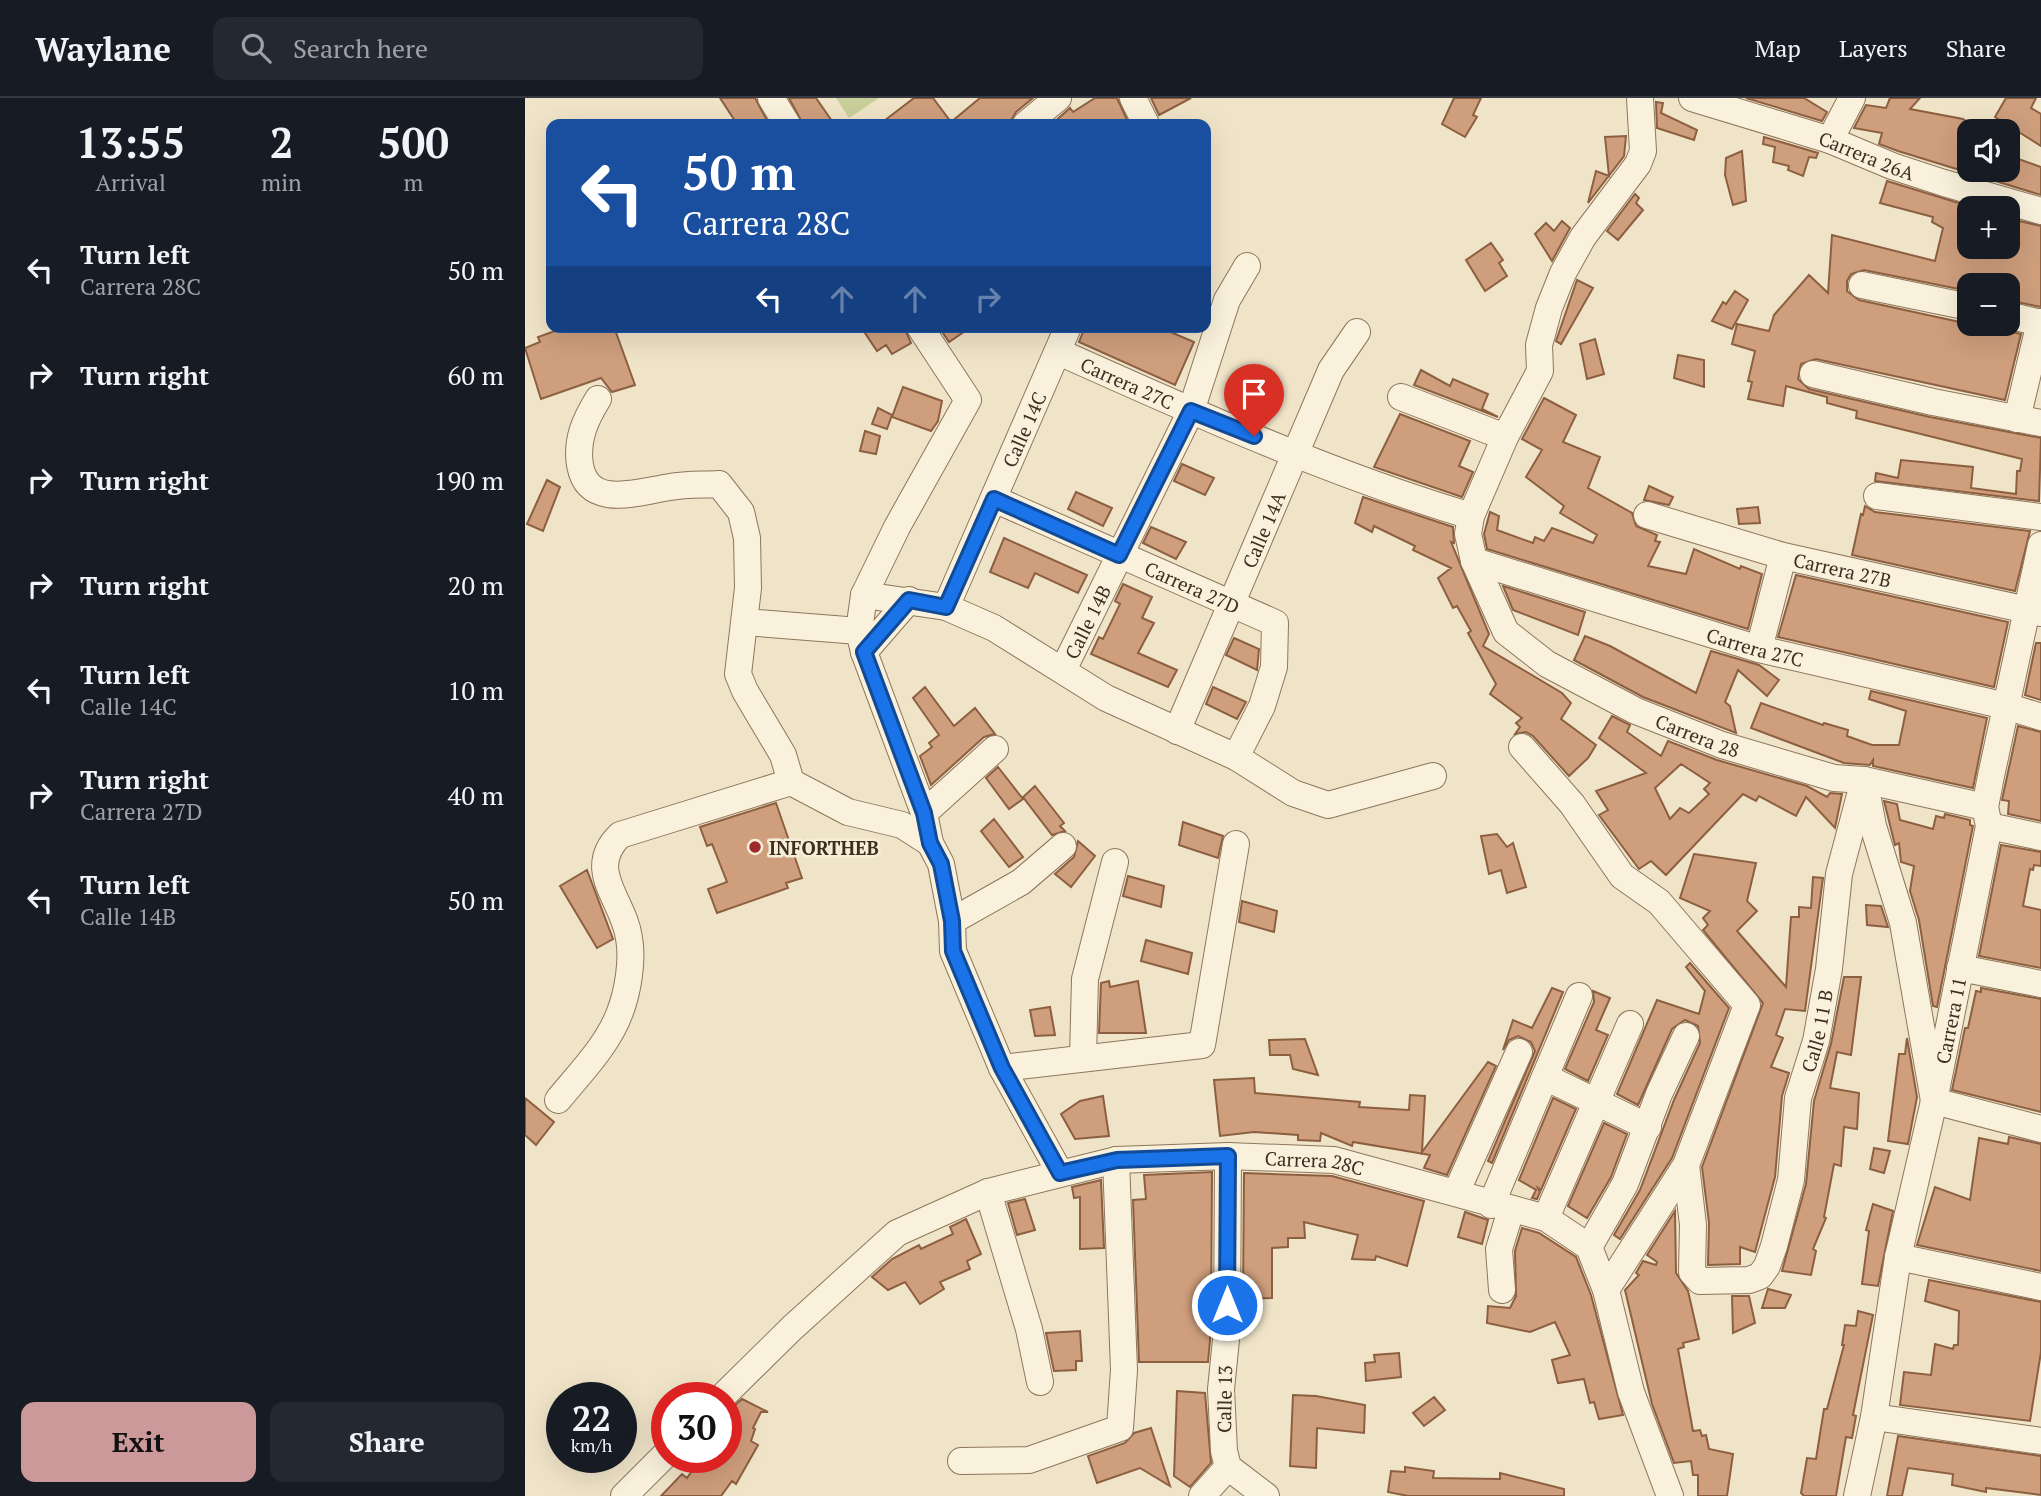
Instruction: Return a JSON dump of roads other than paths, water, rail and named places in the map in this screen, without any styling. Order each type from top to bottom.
[{"type":"street","points":[[771,98],[784,119]]},
{"type":"street","points":[[1133,98],[1144,119]]},
{"type":"street","points":[[1471,516],[1505,437],[1540,371],[1539,345],[1549,308],[1563,273],[1583,237],[1638,164],[1643,151],[1640,98]]},
{"type":"street","name":"Carrera 26A","points":[[1692,98],[1729,103],[1892,166],[2041,211]]},
{"type":"street","points":[[1830,140],[1852,98]]},
{"type":"street","name":"Calle 14B","points":[[1063,670],[1191,411],[1227,300],[1247,266]]},
{"type":"street","points":[[1861,285],[1957,305]]},
{"type":"street","points":[[1814,374],[2029,421],[2040,323],[2020,319]]},
{"type":"street","name":"Calle 14A","points":[[1177,731],[1331,370],[1357,332]]},
{"type":"street","points":[[924,333],[968,400],[897,527],[864,595],[861,641],[924,813],[930,843],[941,864],[952,921],[953,951],[1002,1068],[1060,1173]]},
{"type":"street","name":"Carrera 27C","points":[[1063,340],[1191,411],[1412,498],[1471,516]]},
{"type":"street","name":"Calle 14C","points":[[946,607],[1063,340]]},
{"type":"street","points":[[1401,397],[1505,437]]},
{"type":"street","points":[[597,399],[585,420],[577,449],[581,471],[588,486],[599,493],[628,495],[673,486],[719,484],[741,512],[747,538],[745,622],[738,656],[739,674],[745,691],[783,755],[791,782],[848,812],[902,825],[930,843]]},
{"type":"street","points":[[1877,496],[2041,517]]},
{"type":"street","name":"Carrera 27D","points":[[994,499],[1275,623],[1274,667],[1262,706],[1236,757]]},
{"type":"street","name":"Carrera 27B","points":[[1647,515],[1783,556],[2035,612]]},
{"type":"street","name":"Carrera 28","points":[[1471,516],[1468,534],[1474,561],[1506,632],[1547,664],[1636,711],[1722,745],[1834,778],[1864,780],[1987,817],[2041,837]]},
{"type":"street","name":"Carrera 11","points":[[1857,1496],[1874,1418],[1898,1257],[1934,1101],[2006,706],[2035,612],[2041,545]]},
{"type":"street","points":[[1759,649],[1783,556]]},
{"type":"street","name":"Carrera 27C","points":[[1474,561],[1759,649],[2006,706],[2041,717]]},
{"type":"street","points":[[864,595],[946,607],[994,628],[1106,698],[1236,757],[1293,793],[1328,804],[1433,776]]},
{"type":"street","points":[[745,622],[861,641],[909,600]]},
{"type":"street","points":[[1522,747],[1572,804],[1622,876],[1659,902],[1747,1005],[1686,1165],[1606,1290]]},
{"type":"street","points":[[924,813],[995,749]]},
{"type":"street","points":[[1864,780],[1873,826],[1903,923],[1934,1101],[2041,1129]]},
{"type":"street","name":"Calle 11 B","points":[[1686,1165],[1693,1225],[1692,1272],[1695,1278],[1700,1281],[1749,1280],[1760,1276],[1767,1266],[1774,1246],[1791,1180],[1798,1098],[1816,1041],[1829,969],[1839,874],[1864,780]]},
{"type":"street","points":[[558,1100],[607,1039],[623,999],[631,961],[629,937],[604,872],[605,857],[610,845],[620,835],[658,821],[705,811],[791,782]]},
{"type":"street","points":[[1002,1068],[1202,1045],[1236,844]]},
{"type":"street","points":[[952,921],[1021,882],[1063,846]]},
{"type":"street","points":[[1083,1057],[1084,979],[1115,862]]},
{"type":"street","points":[[1960,968],[2041,984]]},
{"type":"street","points":[[1502,1290],[1499,1249],[1501,1207],[1545,1077],[1579,996]]},
{"type":"street","points":[[1546,1218],[1630,1024]]},
{"type":"street","points":[[1670,1496],[1631,1392],[1606,1290],[1589,1247],[1625,1184],[1686,1036]]},
{"type":"street","points":[[1456,1193],[1519,1052]]},
{"type":"street","points":[[1545,1077],[1648,1127]]},
{"type":"street","name":"Carrera 28C","points":[[737,1382],[792,1328],[897,1233],[988,1192],[1117,1160],[1228,1156],[1334,1160],[1546,1218],[1589,1247]]},
{"type":"street","name":"Calle 13","points":[[1228,1156],[1227,1330],[1221,1390],[1224,1451],[1228,1467]]},
{"type":"street","points":[[961,1461],[1029,1460],[1120,1428],[1124,1370],[1117,1160]]},
{"type":"street","points":[[988,1192],[1029,1329],[1040,1382]]},
{"type":"street","points":[[1898,1257],[2041,1287]]},
{"type":"street","points":[[1874,1418],[2041,1441]]},
{"type":"street","points":[[1202,1496],[1228,1467],[1266,1496]]},
{"type":"street","points":[[624,1496],[651,1469]]},
{"type":"place","name":"INFORTHEB","points":[[755,847]]}]
